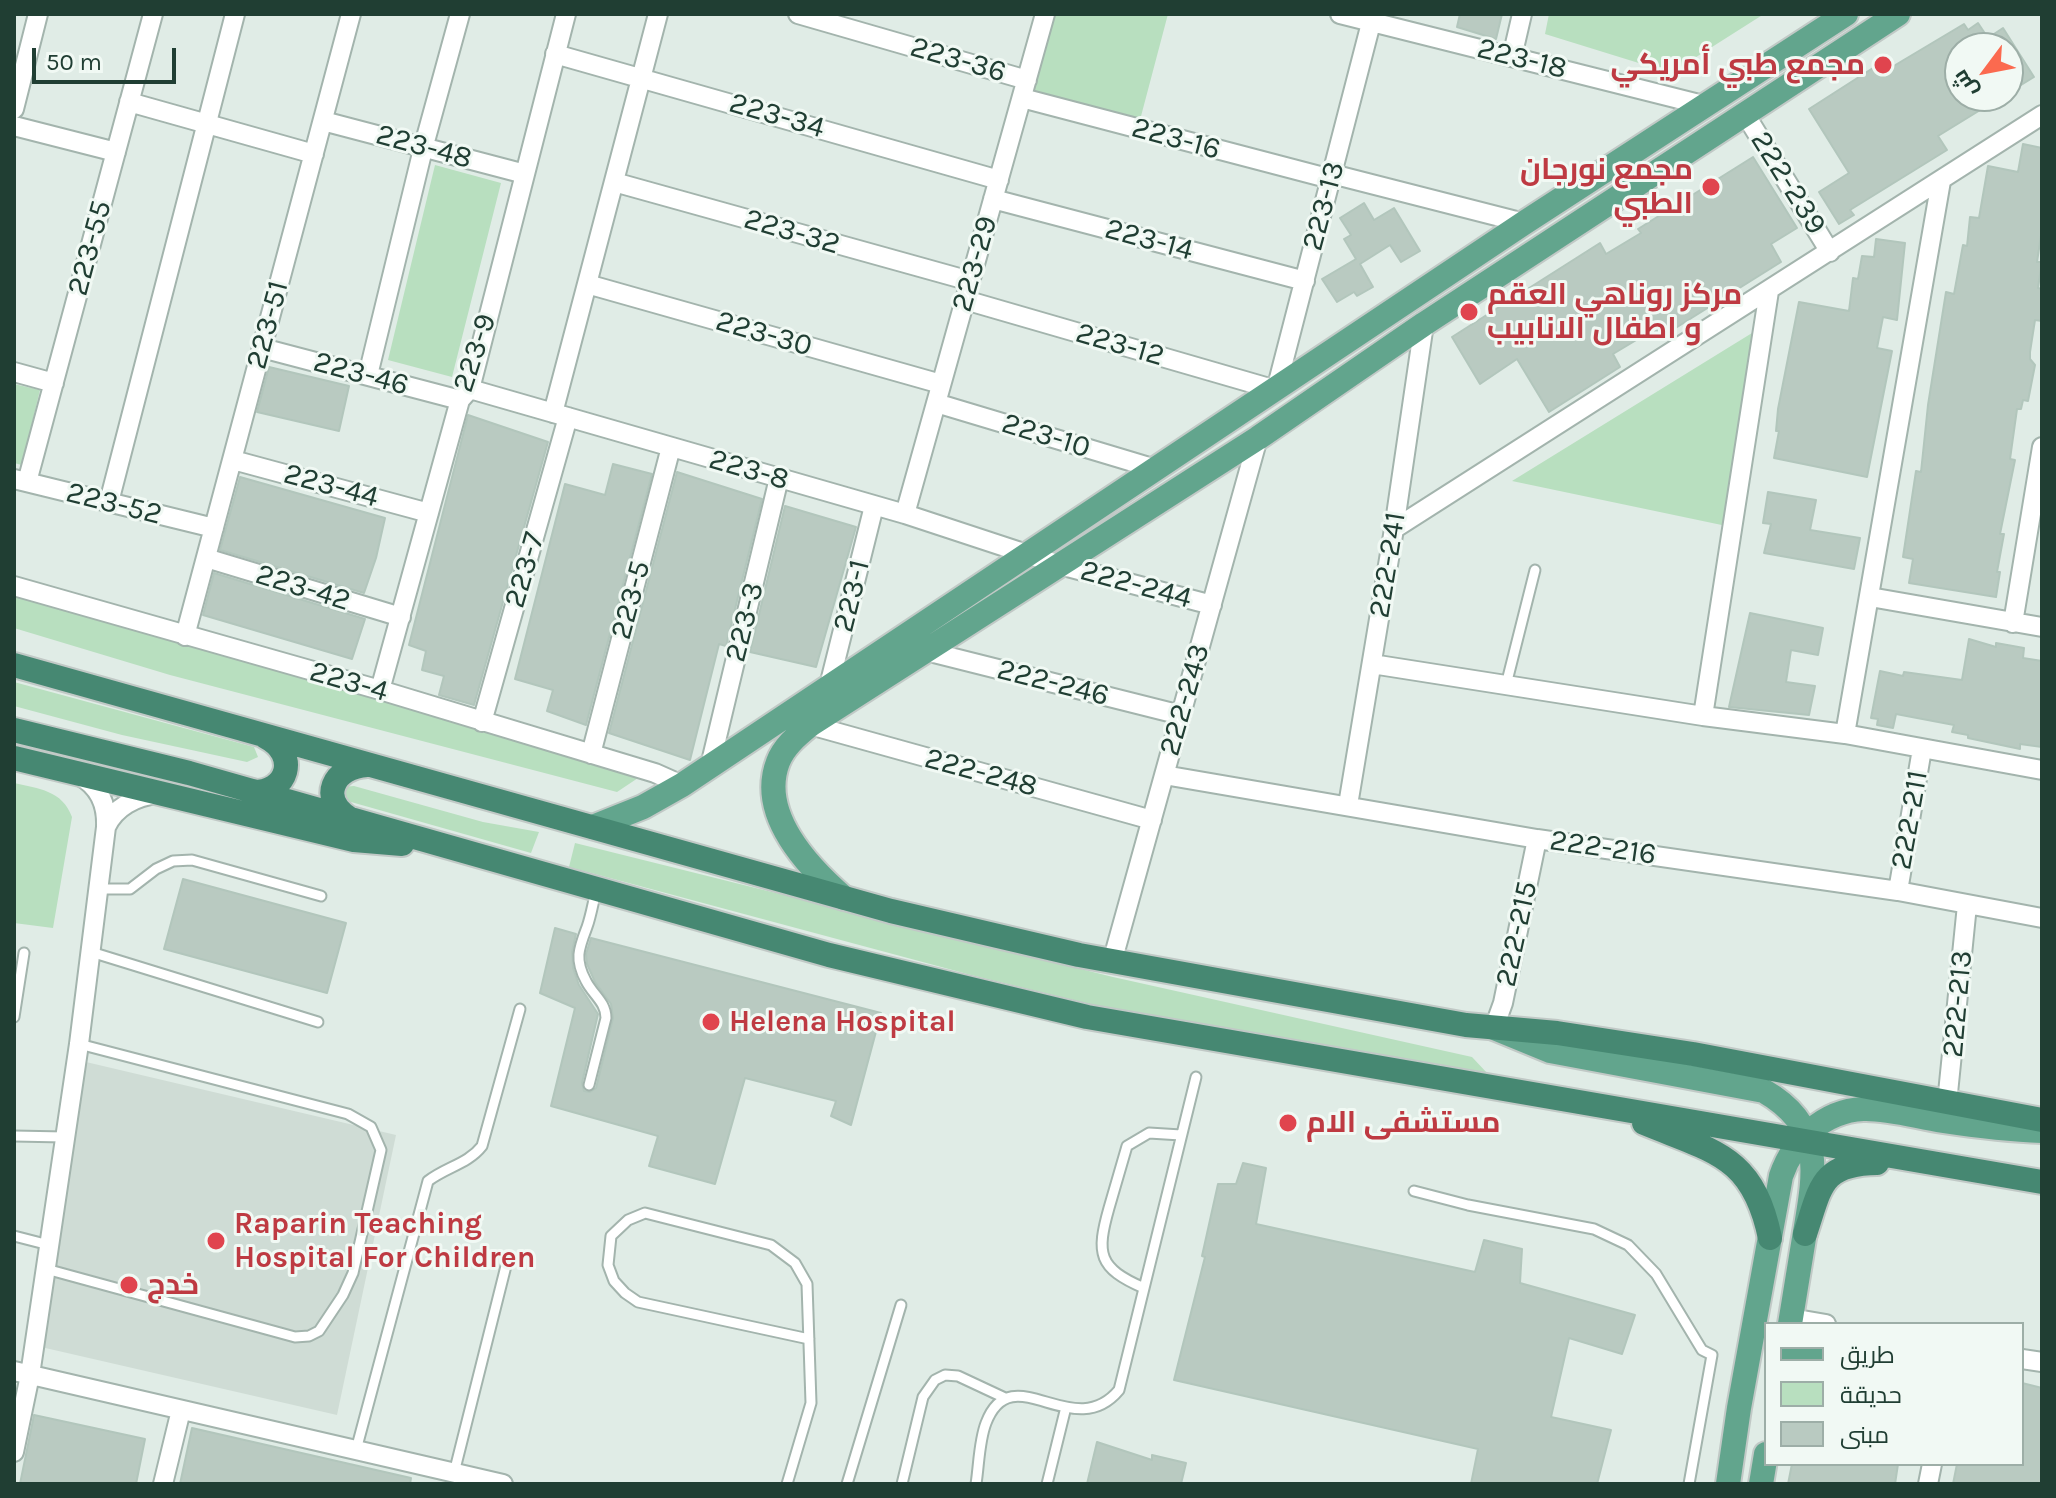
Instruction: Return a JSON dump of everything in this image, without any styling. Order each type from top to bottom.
[{"type":"highway","points":[[14,665],[844,898],[1112,962],[1494,1028],[1557,1033],[1693,1054],[2042,1120]]},
{"type":"highway","points":[[14,730],[189,773],[829,955],[1087,1017],[2042,1182]]},
{"type":"highway","points":[[249,791],[269,790],[285,774],[283,752],[265,736]]},
{"type":"highway","points":[[14,758],[354,840],[454,847]]},
{"type":"highway","points":[[350,819],[338,809],[333,788],[345,770],[367,765]]},
{"type":"highway","points":[[1604,1106],[1709,1150],[1736,1166],[1758,1197],[1770,1238]]},
{"type":"highway","points":[[1805,1234],[1822,1186],[1837,1170],[1858,1163],[1932,1162]]},
{"type":"main road","points":[[593,827],[643,807],[682,785],[1524,223],[1846,14]]},
{"type":"main road","points":[[844,898],[803,855],[777,813],[773,789],[778,761],[792,740],[810,725],[1258,438],[1424,324],[1898,14]]},
{"type":"main road","points":[[1276,390],[1292,415]]},
{"type":"main road","points":[[1494,1028],[1521,1042],[1550,1051],[1764,1091],[1785,1105],[1806,1139],[1814,1172],[1790,1321]]},
{"type":"main road","points":[[1728,1484],[1781,1176],[1788,1159],[1833,1117],[1865,1109],[1995,1128],[2042,1131]]},
{"type":"street","points":[[14,109],[38,14]]},
{"type":"street","name":"223-55","points":[[20,481],[54,383],[153,14]]},
{"type":"street","points":[[109,502],[235,14]]},
{"type":"street","name":"223-51","points":[[185,636],[351,14]]},
{"type":"street","points":[[368,375],[424,145],[460,14]]},
{"type":"street","name":"223-9","points":[[380,690],[465,394],[566,14]]},
{"type":"street","name":"223-7","points":[[482,722],[560,415],[587,284],[658,14]]},
{"type":"street","name":"223-36","points":[[798,14],[1024,89]]},
{"type":"street","name":"223-29","points":[[905,514],[1045,14]]},
{"type":"street","name":"223-18","points":[[1340,14],[1371,23],[1405,22],[1512,57],[1703,105]]},
{"type":"street","points":[[1512,57],[1522,14]]},
{"type":"street","name":"223-13","points":[[1276,390],[1371,23]]},
{"type":"street","name":"223-34","points":[[555,54],[999,180]]},
{"type":"street","name":"223-16","points":[[1024,89],[1332,176],[1524,223]]},
{"type":"street","points":[[129,102],[314,154]]},
{"type":"street","name":"222-239","points":[[1745,114],[1830,252]]},
{"type":"street","points":[[1394,529],[2042,115]]},
{"type":"street","name":"223-48","points":[[323,121],[424,145],[525,174]]},
{"type":"street","points":[[14,126],[116,152]]},
{"type":"street","points":[[1845,734],[1941,181]]},
{"type":"street","name":"223-32","points":[[614,182],[970,281]]},
{"type":"street","name":"223-14","points":[[993,199],[1305,281]]},
{"type":"street","name":"223-30","points":[[587,284],[939,394]]},
{"type":"street","points":[[1703,716],[1769,291]]},
{"type":"street","name":"223-12","points":[[965,300],[1276,390]]},
{"type":"street","name":"222-241","points":[[1348,805],[1424,324]]},
{"type":"street","name":"223-46","points":[[262,348],[368,375],[465,394]]},
{"type":"street","points":[[14,372],[54,383]]},
{"type":"street","name":"223-8","points":[[465,394],[560,415],[905,514],[1027,556]]},
{"type":"street","name":"223-10","points":[[939,394],[1156,469]]},
{"type":"street","name":"222-243","points":[[1112,962],[1258,438]]},
{"type":"street","name":"223-5","points":[[591,754],[671,447]]},
{"type":"street","points":[[2013,623],[2042,447]]},
{"type":"street","name":"223-44","points":[[233,460],[429,513]]},
{"type":"street","name":"223-3","points":[[710,766],[779,478]]},
{"type":"street","name":"223-52","points":[[20,481],[214,528]]},
{"type":"street","name":"223-1","points":[[829,686],[874,506]]},
{"type":"street","name":"222-244","points":[[1027,556],[1212,605]]},
{"type":"street","name":"223-42","points":[[206,558],[401,617]]},
{"type":"street","name":"223-4","points":[[14,586],[380,690],[655,773],[682,785]]},
{"type":"street","points":[[1870,597],[2042,627]]},
{"type":"street","name":"222-246","points":[[926,651],[1181,715]]},
{"type":"street","points":[[1372,664],[1703,716],[1845,734],[2042,770]]},
{"type":"street","name":"222-248","points":[[810,725],[1152,820]]},
{"type":"street","name":"222-211","points":[[1898,891],[1922,749]]},
{"type":"street","points":[[14,1452],[22,1373],[46,1269],[79,1044],[106,827],[105,804],[96,789],[73,773]]},
{"type":"street","name":"222-216","points":[[1164,775],[1537,839],[1898,891],[2042,918]]},
{"type":"street","points":[[106,827],[111,815],[119,808],[147,795],[164,794]]},
{"type":"street","name":"222-215","points":[[1494,1028],[1503,1003],[1537,839]]},
{"type":"street","name":"222-213","points":[[1947,1103],[1967,905]]},
{"type":"street","points":[[22,1373],[503,1484]]},
{"type":"street","points":[[163,1484],[181,1410]]},
{"type":"lane","points":[[1506,685],[1535,570]]},
{"type":"lane","points":[[99,889],[130,889],[156,869],[173,861],[192,860],[321,896]]},
{"type":"lane","points":[[589,1085],[606,1008],[586,982],[580,965],[579,944],[587,928],[597,887]]},
{"type":"lane","points":[[91,952],[318,1022]]},
{"type":"lane","points":[[14,1017],[24,953]]},
{"type":"lane","points":[[356,1450],[428,1181],[441,1171],[472,1158],[482,1146],[520,1009]]},
{"type":"lane","points":[[46,1269],[295,1337],[309,1336],[319,1331],[343,1295],[353,1273],[381,1150],[371,1127],[348,1114],[79,1044]]},
{"type":"lane","points":[[976,1484],[984,1426],[992,1409],[1005,1398],[1021,1395],[1066,1407],[1096,1409],[1111,1400],[1119,1390],[1196,1077]]},
{"type":"lane","points":[[1144,1288],[1121,1278],[1112,1269],[1104,1257],[1100,1241],[1127,1146],[1149,1133],[1181,1135]]},
{"type":"lane","points":[[14,1136],[64,1137]]},
{"type":"lane","points":[[1414,1191],[1468,1205],[1594,1229],[1628,1245],[1656,1274],[1702,1350],[1712,1355],[1689,1484]]},
{"type":"lane","points":[[787,1484],[811,1403],[809,1339],[807,1284],[795,1263],[771,1245],[645,1213],[628,1220],[611,1236],[608,1265],[614,1281],[638,1302],[809,1339]]},
{"type":"lane","points":[[14,1236],[49,1245]]},
{"type":"lane","points":[[454,1473],[508,1258]]},
{"type":"lane","points":[[847,1484],[901,1305]]},
{"type":"lane","points":[[902,1484],[923,1397],[935,1380],[945,1375],[958,1376],[1005,1398]]},
{"type":"lane","points":[[1047,1484],[1066,1407]]},
{"type":"shaded area","name":"Raparin Teaching Hospital For Children","points":[[86,1062],[396,1135],[337,1415],[41,1347]]},
{"type":"green space","points":[[1051,14],[1168,14],[1140,120],[1030,95]]},
{"type":"green space","points":[[1549,14],[1764,14],[1671,73],[1545,34]]},
{"type":"green space","points":[[435,165],[501,183],[452,377],[388,360]]},
{"type":"green space","points":[[1765,325],[1736,528],[1512,481]]},
{"type":"green space","points":[[14,384],[40,390],[22,465],[14,463]]},
{"type":"green space","points":[[14,589],[351,688],[378,700],[644,774],[617,792],[170,675],[14,628]]},
{"type":"green space","points":[[14,682],[254,747],[258,757],[247,762],[122,735],[14,706]]},
{"type":"green space","points":[[14,783],[56,796],[72,817],[53,928],[14,923]]},
{"type":"green space","points":[[354,786],[483,822],[539,832],[531,853],[344,800],[342,787]]},
{"type":"green space","points":[[575,843],[1113,977],[1472,1057],[1488,1074],[1110,1009],[971,975],[569,867]]},
{"type":"building","points":[[1460,14],[1502,14],[1496,39],[1457,27]]},
{"type":"building","points":[[1978,23],[1984,32],[1951,32],[1964,24],[1968,30]]},
{"type":"building","points":[[1944,36],[1944,112],[1977,112],[1938,136],[1947,150],[1850,210],[1854,215],[1839,224],[1819,192],[1849,173],[1809,109],[1887,59],[1892,67]]},
{"type":"building","points":[[2024,61],[2034,77],[2024,83]]},
{"type":"building","points":[[2023,144],[2042,148],[2042,229],[2037,262],[2042,262],[2038,288],[2042,289],[2042,321],[2035,320],[2030,359],[2035,365],[2028,401],[2023,400],[2021,409],[2017,409],[2010,459],[2015,460],[2000,534],[2004,534],[1996,597],[1909,583],[1913,559],[1903,557],[1916,471],[1921,472],[1946,292],[1954,294],[1963,245],[1967,246],[1970,217],[1979,218],[1988,166],[2018,172]]},
{"type":"building","points":[[1753,157],[1797,228],[1771,244],[1781,262],[1658,339],[1653,330],[1613,354],[1620,367],[1549,412],[1517,359],[1480,384],[1452,337],[1600,243],[1606,254],[1641,233],[1638,229]]},
{"type":"building","points":[[1364,203],[1374,220],[1394,208],[1420,251],[1401,262],[1390,245],[1360,264],[1373,287],[1357,296],[1354,292],[1337,302],[1322,279],[1356,259],[1344,239],[1351,235],[1340,218]]},
{"type":"building","points":[[1876,239],[1905,243],[1897,320],[1883,317],[1877,348],[1892,351],[1867,477],[1774,458],[1779,431],[1776,431],[1778,409],[1799,302],[1849,311],[1853,278],[1858,279],[1862,256],[1874,257]]},
{"type":"building","points":[[269,367],[349,386],[339,431],[257,412]]},
{"type":"building","points":[[468,415],[548,442],[474,705],[439,695],[444,676],[422,670],[426,651],[409,645]]},
{"type":"building","points":[[613,464],[652,474],[586,725],[547,711],[553,690],[515,679],[565,484],[605,495]]},
{"type":"building","points":[[677,472],[762,499],[726,646],[719,644],[690,760],[609,733]]},
{"type":"building","points":[[240,477],[385,518],[364,593],[220,550]]},
{"type":"building","points":[[1768,492],[1816,500],[1810,530],[1860,538],[1854,569],[1764,553],[1771,524],[1763,523]]},
{"type":"building","points":[[785,506],[856,527],[816,667],[750,652]]},
{"type":"building","points":[[214,573],[365,619],[352,659],[203,615]]},
{"type":"building","points":[[1750,613],[1823,628],[1818,655],[1791,650],[1786,682],[1815,686],[1809,715],[1729,707]]},
{"type":"building","points":[[1969,639],[1996,647],[1996,643],[2024,648],[2023,658],[2042,661],[2042,747],[2020,744],[2020,749],[1968,738],[1968,735],[1952,732],[1954,725],[1896,714],[1893,728],[1877,725],[1878,719],[1871,718],[1880,671],[1903,676],[1904,672],[1962,680]]},
{"type":"building","points":[[183,879],[346,923],[327,993],[164,949]]},
{"type":"building","name":"Helena Hospital","points":[[555,928],[576,934],[572,952],[573,968],[579,985],[598,1014],[582,1083],[584,1091],[590,1092],[596,1088],[613,1018],[611,1004],[595,982],[587,964],[586,954],[591,938],[881,1013],[851,1125],[831,1116],[836,1101],[745,1078],[715,1184],[649,1166],[658,1136],[551,1106],[575,1008],[540,993]]},
{"type":"building","points":[[1243,1163],[1266,1168],[1256,1224],[1475,1272],[1484,1240],[1522,1249],[1520,1283],[1635,1315],[1622,1354],[1569,1338],[1551,1417],[1611,1430],[1597,1484],[1471,1484],[1478,1449],[1174,1380],[1205,1257],[1202,1256],[1218,1184],[1236,1184]]},
{"type":"building","points":[[2024,1384],[2042,1388],[2042,1484],[1953,1484],[1957,1466],[2024,1466]]},
{"type":"building","points":[[34,1415],[145,1439],[136,1484],[20,1484]]},
{"type":"building","points":[[192,1428],[411,1478],[410,1484],[180,1484]]},
{"type":"building","points":[[1097,1442],[1152,1460],[1152,1455],[1186,1463],[1181,1484],[1087,1484]]},
{"type":"building","points":[[1792,1466],[1898,1466],[1895,1484],[1788,1484]]},
{"type":"place","name":"مجمع طبي أمریکي","points":[[1883,65]]},
{"type":"place","name":"مجمع نورجان الطبي","points":[[1711,187]]},
{"type":"place","name":"مركز روناهي العقم و اطفال الانابيب","points":[[1469,312]]},
{"type":"place","name":"Helena Hospital","points":[[711,1022]]},
{"type":"place","name":"مستشفى الام","points":[[1288,1123]]},
{"type":"place","name":"Raparin Teaching Hospital For Children","points":[[216,1241]]},
{"type":"place","name":"خدج","points":[[129,1285]]}]
